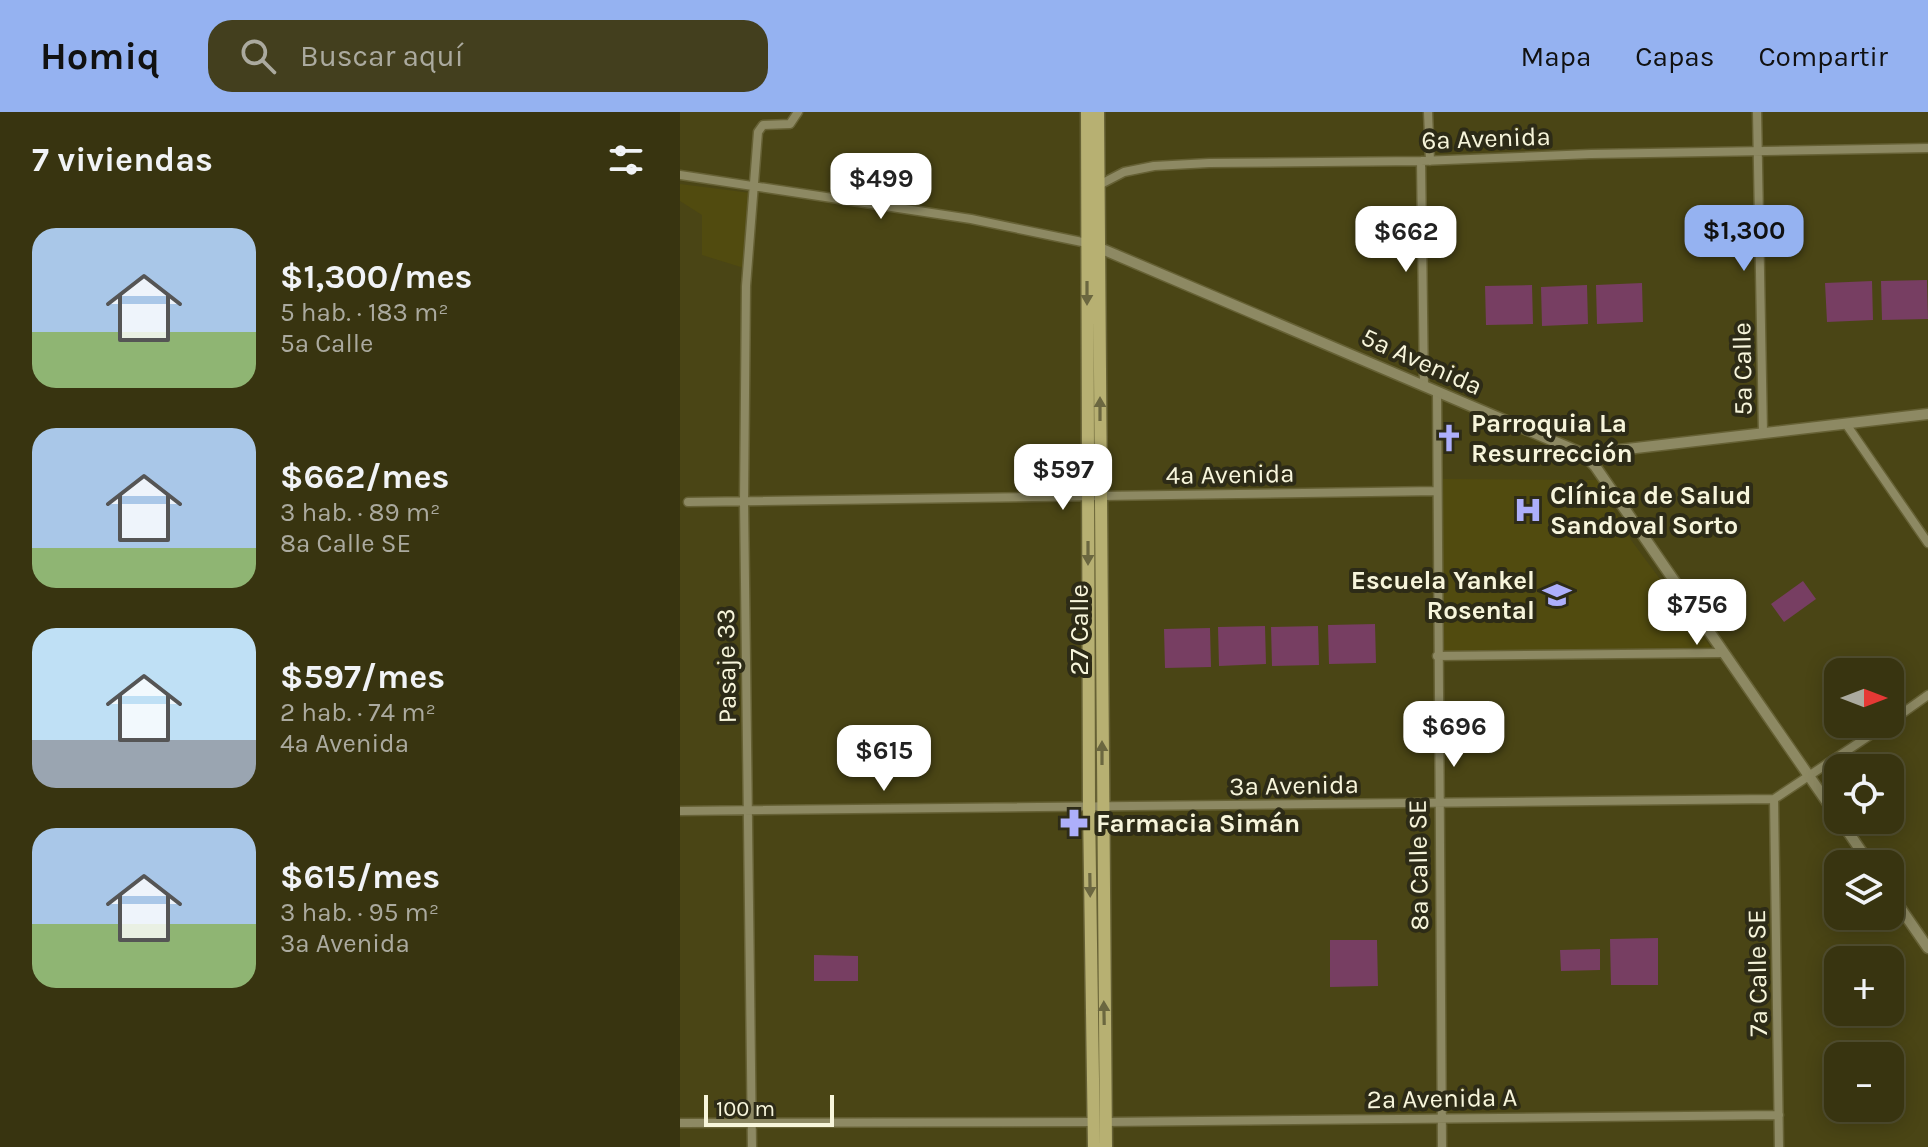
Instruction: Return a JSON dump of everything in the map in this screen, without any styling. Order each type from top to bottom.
[{"type":"main road","name":"27 Calle","points":[[1087,112],[1092,129],[1097,186],[1093,246]]},
{"type":"main road","name":"27 Calle","points":[[1098,112],[1092,129],[1094,496],[1089,807],[1100,1122],[1106,1147]]},
{"type":"main road","name":"27 Calle","points":[[1094,496],[1103,807],[1100,1122],[1094,1147]]},
{"type":"street","points":[[1424,386],[1428,112]]},
{"type":"street","name":"5a Calle","points":[[1757,112],[1763,433]]},
{"type":"street","name":"Pasaje 33","points":[[752,1147],[744,501],[746,286],[758,132],[763,125],[770,123],[790,124],[796,113]]},
{"type":"street","name":"6a Avenida","points":[[1097,186],[1124,172],[1154,166],[1928,148]]},
{"type":"street","name":"5a Avenida","points":[[680,175],[971,219],[1093,246],[1584,454],[1928,414]]},
{"type":"street","name":"8a Calle SE","points":[[1437,391],[1442,1147]]},
{"type":"street","points":[[1846,424],[1928,543]]},
{"type":"street","points":[[1584,454],[1824,798]]},
{"type":"street","name":"4a Avenida","points":[[688,502],[1437,491]]},
{"type":"street","points":[[1437,656],[1722,653]]},
{"type":"street","points":[[1904,712],[1928,695]]},
{"type":"street","points":[[1774,799],[1866,738]]},
{"type":"street","name":"3a Avenida","points":[[680,811],[1774,799]]},
{"type":"street","name":"7a Calle SE","points":[[1774,799],[1779,1147]]},
{"type":"street","points":[[1904,913],[1928,948]]},
{"type":"street","name":"2a Avenida A","points":[[680,1123],[1779,1115]]},
{"type":"shaded area","points":[[680,184],[751,193],[744,268],[702,255],[702,215],[680,201]]},
{"type":"shaded area","points":[[1927,280],[1928,319],[1882,320],[1881,281]]},
{"type":"shaded area","points":[[1872,281],[1873,320],[1827,322],[1825,283]]},
{"type":"shaded area","points":[[1642,283],[1643,322],[1597,324],[1596,285]]},
{"type":"shaded area","points":[[1532,285],[1533,324],[1486,325],[1485,286]]},
{"type":"shaded area","points":[[1587,285],[1588,324],[1542,326],[1541,287]]},
{"type":"shaded area","name":"Escuela Yankel Rosental","points":[[1442,479],[1597,480],[1631,540],[1712,649],[1443,653]]},
{"type":"shaded area","points":[[1803,581],[1816,599],[1784,622],[1771,604]]},
{"type":"shaded area","points":[[1375,624],[1376,663],[1329,664],[1328,625]]},
{"type":"shaded area","points":[[1265,626],[1266,664],[1219,666],[1218,627]]},
{"type":"shaded area","points":[[1318,626],[1319,665],[1272,666],[1271,627]]},
{"type":"shaded area","points":[[1210,628],[1211,667],[1165,668],[1164,629]]},
{"type":"shaded area","points":[[1658,938],[1658,985],[1611,985],[1610,939]]},
{"type":"shaded area","points":[[1330,940],[1377,940],[1378,986],[1330,987]]},
{"type":"shaded area","points":[[1600,949],[1600,970],[1561,971],[1560,950]]},
{"type":"shaded area","points":[[814,955],[858,956],[858,981],[814,981]]},
{"type":"place","name":"Parroquia La Resurrección","points":[[1449,438]]},
{"type":"place","name":"Clínica de Salud Sandoval Sorto","points":[[1528,510]]},
{"type":"place","name":"Escuela Yankel Rosental","points":[[1557,595]]},
{"type":"place","name":"Farmacia Simán","points":[[1074,823]]}]
